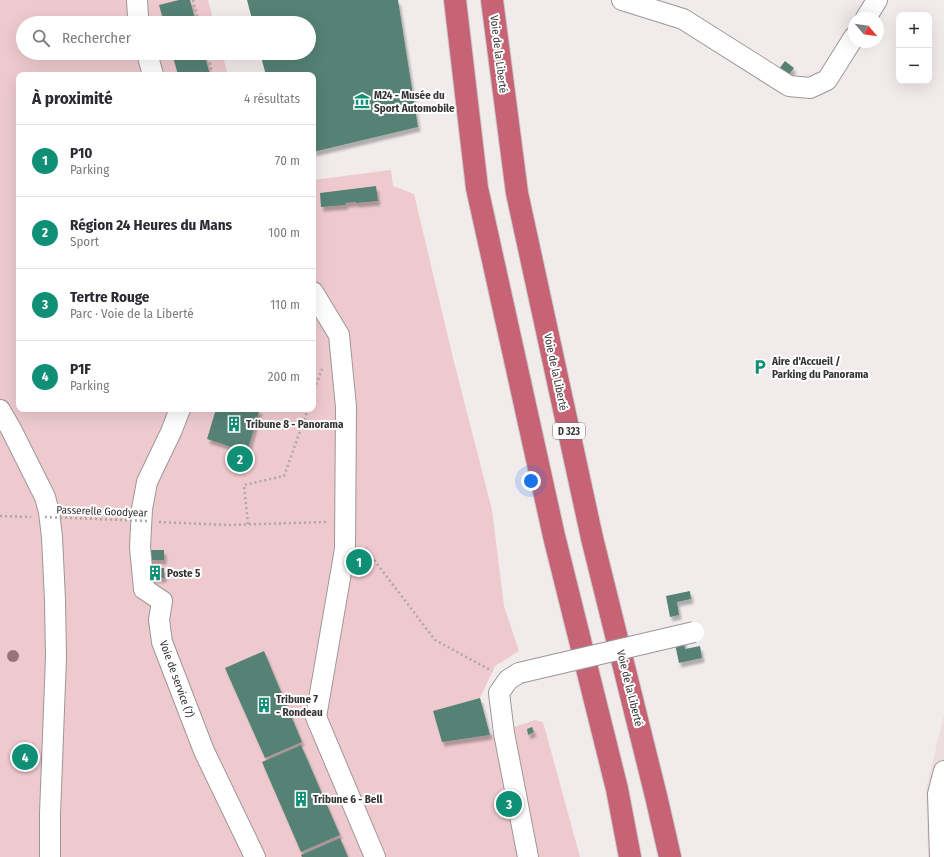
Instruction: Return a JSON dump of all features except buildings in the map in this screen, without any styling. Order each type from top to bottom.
[{"type":"highway","points":[[455,0],[477,188],[554,536],[616,789],[630,857]]},
{"type":"highway","name":"Voie de la Liberté","points":[[492,0],[517,193],[592,538],[670,857]]},
{"type":"street","points":[[137,0],[138,16]]},
{"type":"street","points":[[622,0],[683,19],[789,86],[810,88],[827,80],[848,46]]},
{"type":"street","points":[[870,12],[877,0]]},
{"type":"street","points":[[149,60],[152,72]]},
{"type":"street","points":[[316,297],[338,335],[346,407],[345,549],[316,717],[375,857]]},
{"type":"street","points":[[0,410],[6,432],[44,497],[49,512],[55,600],[56,657],[50,814],[50,857]]},
{"type":"street","name":"Voie de service (7)","points":[[179,412],[147,482],[142,509],[140,547],[144,589],[162,601],[159,620],[162,642],[204,751],[255,857]]},
{"type":"street","points":[[528,857],[504,733],[499,693],[514,677],[694,632]]},
{"type":"street","points":[[940,857],[938,794],[944,771]]},
{"type":"path","points":[[193,0],[197,16]]},
{"type":"path","points":[[209,60],[212,72]]},
{"type":"path","points":[[248,524],[244,485],[284,476],[307,412]]},
{"type":"path","points":[[0,516],[38,517]]},
{"type":"path","name":"Passerelle Goodyear","points":[[45,517],[203,524],[345,522]]},
{"type":"path","points":[[364,547],[435,640],[514,677]]},
{"type":"shaded area","points":[[0,0],[208,0],[212,16],[16,16],[16,60],[224,60],[227,72],[16,72],[16,412],[316,412],[316,180],[391,170],[393,186],[414,194],[453,358],[492,510],[504,606],[519,651],[495,666],[480,698],[490,735],[535,720],[543,722],[580,857],[0,857]]},
{"type":"shaded area","points":[[944,715],[944,857],[928,857],[926,789]]},
{"type":"place","name":"M24 - Musée du Sport Automobile","points":[[362,101]]},
{"type":"place","name":"Aire d'Accueil / Parking du Panorama","points":[[760,367]]},
{"type":"place","name":"Tribune 8 - Panorama","points":[[234,424]]},
{"type":"place","name":"Région 24 Heures du Mans","points":[[240,459]]},
{"type":"place","name":"P10","points":[[359,562]]},
{"type":"place","name":"Poste 5","points":[[155,573]]},
{"type":"place","name":"Tribune 7 - Rondeau","points":[[264,705]]},
{"type":"place","name":"P1F","points":[[25,757]]},
{"type":"place","name":"Tribune 6 - Bell","points":[[301,799]]},
{"type":"place","name":"Tertre Rouge","points":[[509,804]]}]
